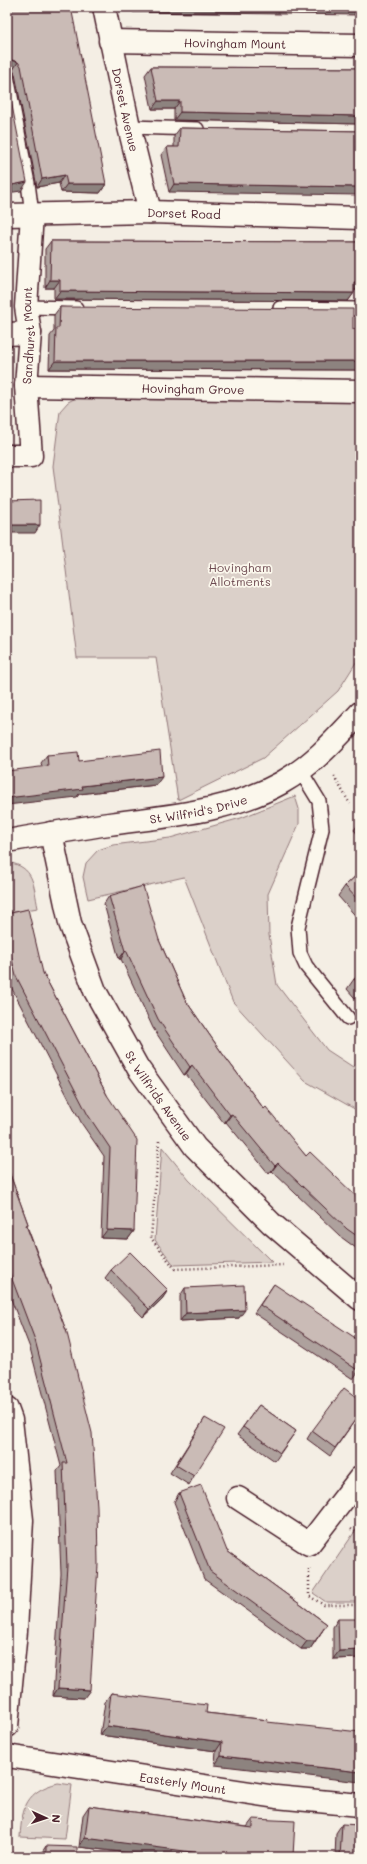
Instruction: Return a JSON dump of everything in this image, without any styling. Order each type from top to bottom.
[{"type":"street","name":"Dorset Avenue","points":[[104,7],[128,127],[150,212]]},
{"type":"street","name":"Hovingham Mount","points":[[110,41],[360,45]]},
{"type":"street","name":"Dorset Road","points":[[7,215],[150,212],[360,218]]},
{"type":"street","name":"Sandhurst Mount","points":[[7,456],[31,456],[26,386],[30,333],[26,307],[32,214]]},
{"type":"street","points":[[7,334],[30,333]]},
{"type":"street","name":"Hovingham Grove","points":[[26,386],[360,391]]},
{"type":"street","name":"St Wilfrid's Drive","points":[[7,841],[51,833],[176,816],[239,802],[281,783],[322,754],[360,713]]},
{"type":"street","name":"St Wilfrids Avenue","points":[[51,833],[70,923],[95,991],[138,1068],[195,1147],[271,1223],[360,1299]]},
{"type":"street","points":[[7,1409],[11,1420],[22,1520],[16,1631],[7,1726]]},
{"type":"street","points":[[238,1498],[309,1544],[360,1478]]},
{"type":"street","name":"Easterly Mount","points":[[7,1756],[276,1797],[360,1804]]},
{"type":"lane","points":[[7,76],[28,183],[32,214]]},
{"type":"lane","points":[[128,127],[208,129]]},
{"type":"lane","points":[[26,307],[90,308]]},
{"type":"lane","points":[[265,308],[360,309]]},
{"type":"lane","points":[[300,770],[319,801],[322,830],[298,927],[300,953],[306,966],[348,1018]]},
{"type":"path","points":[[322,754],[350,804]]},
{"type":"path","points":[[159,1139],[151,1238],[175,1269],[319,1264]]},
{"type":"path","points":[[309,1544],[309,1596],[324,1605],[360,1605]]},
{"type":"green space","name":"Hovingham Allotments","points":[[78,397],[360,400],[360,656],[338,691],[263,758],[178,800],[156,658],[77,658],[53,466],[60,411],[68,402]]},
{"type":"green space","points":[[295,796],[299,809],[299,824],[268,894],[269,935],[277,985],[327,1050],[353,1067],[360,1062],[360,1112],[305,1081],[233,1002],[184,877],[88,899],[83,877],[86,863],[98,850],[113,845],[170,838],[241,818]]},
{"type":"green space","points":[[7,862],[16,864],[28,872],[33,884],[38,908],[7,913]]},
{"type":"green space","points":[[162,1147],[189,1180],[272,1262],[174,1265],[155,1240]]},
{"type":"green space","points":[[360,1524],[360,1602],[326,1602],[313,1593]]},
{"type":"green space","points":[[58,1783],[72,1785],[65,1839],[20,1837],[24,1809],[32,1796],[47,1786]]},
{"type":"building","points":[[7,7],[71,7],[106,184],[67,184],[65,175],[42,179],[21,66],[18,62],[12,60],[7,62]]},
{"type":"building","points":[[151,67],[360,68],[360,116],[180,112],[180,101],[158,101]]},
{"type":"building","points":[[7,80],[27,182],[7,186]]},
{"type":"building","points":[[180,128],[360,131],[360,187],[174,184],[167,147],[179,147]]},
{"type":"building","points":[[51,241],[360,242],[360,282],[354,282],[354,293],[60,291],[60,280],[50,280]]},
{"type":"building","points":[[60,307],[353,309],[353,329],[360,329],[360,361],[55,361],[56,328],[59,328]]},
{"type":"building","points":[[40,500],[40,525],[7,525],[7,501]]},
{"type":"building","points":[[160,751],[162,777],[82,786],[83,789],[7,798],[7,771],[48,766],[47,755],[78,752],[79,761]]},
{"type":"building","points":[[360,872],[360,902],[345,886]]},
{"type":"building","points":[[143,886],[159,940],[186,1001],[222,1053],[264,1109],[266,1107],[306,1156],[310,1152],[360,1200],[360,1238],[347,1229],[278,1163],[275,1166],[232,1114],[230,1115],[192,1065],[190,1067],[158,1019],[126,950],[125,951],[109,896]]},
{"type":"building","points":[[28,909],[43,973],[107,1095],[137,1140],[134,1231],[107,1230],[110,1148],[88,1115],[16,976],[7,939],[7,914]]},
{"type":"building","points":[[360,974],[360,985],[354,979]]},
{"type":"building","points":[[7,1166],[28,1224],[26,1225],[67,1333],[92,1433],[97,1506],[98,1565],[90,1690],[58,1688],[67,1566],[63,1463],[67,1463],[35,1340],[7,1266]]},
{"type":"building","points":[[130,1252],[168,1290],[149,1309],[111,1270]]},
{"type":"building","points":[[274,1284],[360,1341],[359,1371],[260,1305]]},
{"type":"building","points":[[244,1285],[245,1310],[186,1313],[185,1288]]},
{"type":"building","points":[[344,1388],[360,1400],[360,1413],[335,1448],[312,1431]]},
{"type":"building","points":[[259,1405],[296,1431],[280,1453],[243,1427]]},
{"type":"building","points":[[205,1418],[224,1429],[194,1476],[176,1465]]},
{"type":"building","points":[[201,1485],[227,1551],[327,1624],[315,1641],[307,1641],[210,1571],[179,1493]]},
{"type":"building","points":[[338,1619],[360,1619],[360,1650],[339,1651]]},
{"type":"building","points":[[111,1693],[207,1705],[206,1713],[268,1720],[267,1722],[360,1732],[360,1772],[221,1756],[222,1742],[107,1726]]},
{"type":"building","points":[[89,1806],[253,1828],[253,1819],[295,1821],[293,1856],[230,1853],[230,1857],[85,1838]]},
{"type":"building","points":[[342,1824],[360,1825],[360,1857],[340,1857]]},
{"type":"building","points":[[46,1846],[77,1847],[77,1857],[46,1857]]}]
